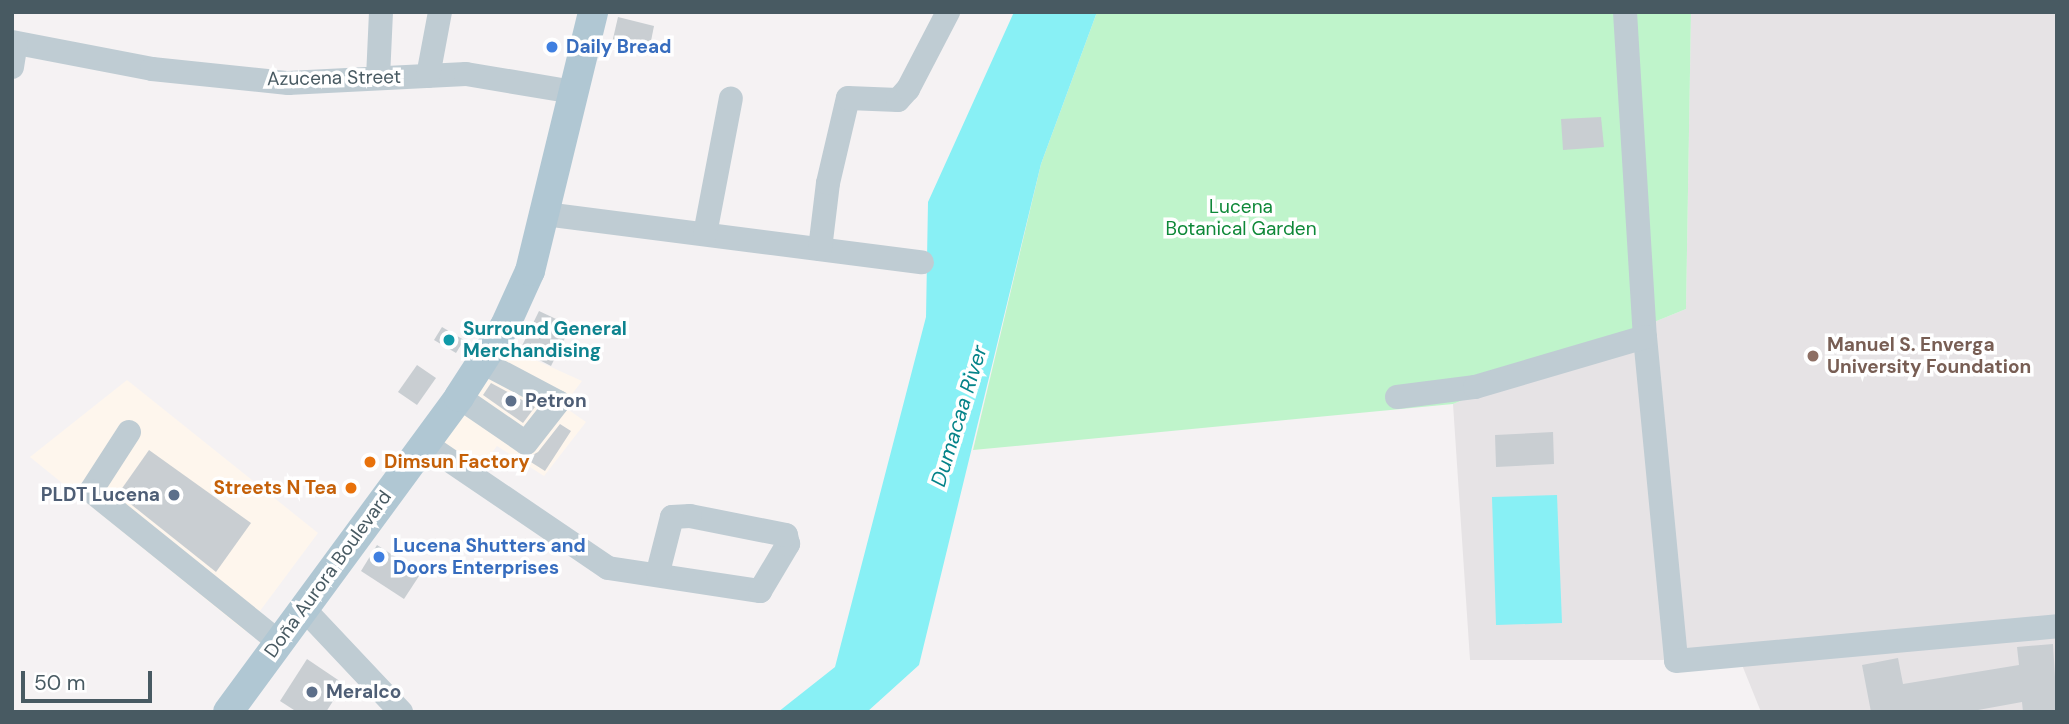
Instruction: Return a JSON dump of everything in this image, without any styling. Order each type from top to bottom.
[{"type":"main road","name":"Doña Aurora Boulevard","points":[[229,712],[459,397],[482,362],[530,271],[593,12]]},
{"type":"street","points":[[377,78],[381,12]]},
{"type":"street","points":[[428,76],[440,12]]},
{"type":"street","points":[[820,249],[828,183],[848,98],[898,100],[908,89],[948,12]]},
{"type":"street","points":[[1625,12],[1645,337],[1676,661],[2057,626]]},
{"type":"street","points":[[12,68],[14,42]]},
{"type":"street","name":"Azucena Street","points":[[14,42],[152,69],[288,83],[466,74],[573,92]]},
{"type":"street","points":[[705,234],[730,98]]},
{"type":"street","points":[[545,214],[922,262]]},
{"type":"street","points":[[1397,397],[1475,387],[1645,337]]},
{"type":"street","points":[[459,397],[526,443],[558,402],[482,362]]},
{"type":"street","points":[[129,432],[91,491],[279,642]]},
{"type":"street","points":[[424,443],[608,568],[658,572],[761,591],[788,544],[786,535],[690,516],[672,517],[658,572]]},
{"type":"street","points":[[303,608],[401,712]]},
{"type":"shaded area","name":"Manuel S. Enverga University Foundation","points":[[1691,12],[2057,12],[2057,712],[1761,712],[1740,660],[1470,660],[1453,404],[1686,309]]},
{"type":"shaded area","points":[[511,349],[582,381],[563,406],[586,422],[544,476],[497,446],[478,471],[441,444]]},
{"type":"shaded area","name":"PLDT Lucena","points":[[127,380],[318,533],[245,631],[30,457]]},
{"type":"green space","name":"Lucena Botanical Garden","points":[[1097,12],[1691,12],[1686,309],[1453,404],[973,450],[1041,164]]},
{"type":"water","name":"Dumacaa River","points":[[1014,12],[1097,12],[1041,164],[919,665],[867,712],[778,712],[835,667],[926,317],[928,202]]},
{"type":"water","points":[[1557,495],[1562,623],[1496,625],[1492,497]]},
{"type":"building","points":[[618,17],[654,26],[649,51],[612,43]]},
{"type":"building","points":[[1601,117],[1604,147],[1563,150],[1561,119]]},
{"type":"building","points":[[539,311],[571,326],[551,366],[520,350]]},
{"type":"building","name":"Surround General Merchandising","points":[[442,327],[464,340],[456,353],[434,340]]},
{"type":"building","points":[[417,365],[436,378],[417,405],[398,392]]},
{"type":"building","name":"Petron","points":[[491,383],[535,407],[523,423],[483,395]]},
{"type":"building","points":[[560,424],[571,431],[545,471],[526,459],[538,452]]},
{"type":"building","points":[[1553,432],[1554,464],[1496,467],[1495,435]]},
{"type":"building","points":[[149,450],[251,523],[216,572],[118,494]]},
{"type":"building","points":[[377,545],[421,573],[404,599],[361,571]]},
{"type":"building","points":[[2053,644],[2057,710],[2023,712],[2022,702],[1967,712],[1871,712],[1862,665],[1898,658],[1903,684],[2019,665],[2017,647]]},
{"type":"building","name":"Meralco","points":[[307,659],[344,684],[326,712],[297,712],[280,701]]},
{"type":"place","name":"Daily Bread","points":[[552,47]]},
{"type":"place","name":"Surround General Merchandising","points":[[449,340]]},
{"type":"place","name":"Manuel S. Enverga University Foundation","points":[[1813,356]]},
{"type":"place","name":"Petron","points":[[511,401]]},
{"type":"place","name":"Dimsun Factory","points":[[370,462]]},
{"type":"place","name":"Streets N Tea","points":[[351,488]]},
{"type":"place","name":"PLDT Lucena","points":[[174,495]]},
{"type":"place","name":"Lucena Shutters and Doors Enterprises","points":[[379,557]]},
{"type":"place","name":"Meralco","points":[[312,692]]}]
